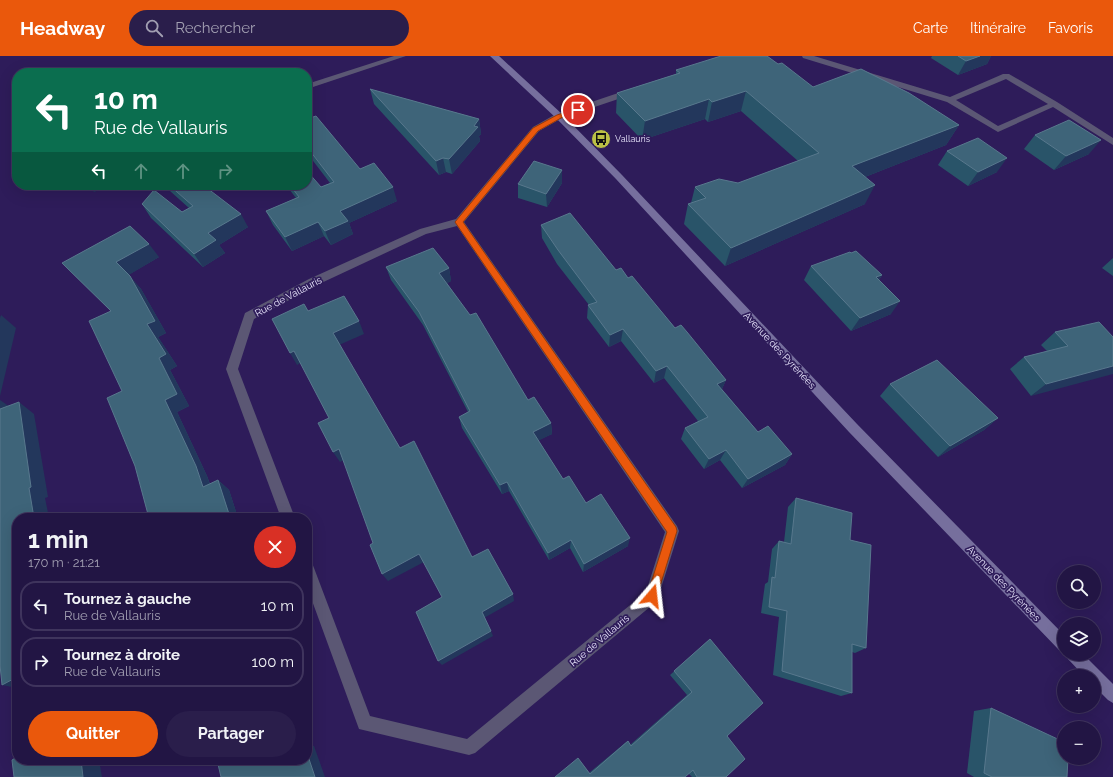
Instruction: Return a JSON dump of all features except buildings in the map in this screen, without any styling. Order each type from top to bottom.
[{"type":"main road","name":"Avenue des Pyrénées","points":[[494,56],[559,116],[619,177],[853,428],[1057,638]]},
{"type":"main road","points":[[1080,661],[1113,696]]},
{"type":"street","points":[[312,85],[402,56]]},
{"type":"street","points":[[806,56],[950,100],[998,129],[1054,104]]},
{"type":"street","points":[[950,100],[1006,76],[1054,104],[1113,142]]},
{"type":"street","points":[[459,222],[536,129],[559,116],[639,89]]},
{"type":"street","name":"Rue de Vallauris","points":[[286,513],[232,369],[249,316],[313,282],[423,231],[459,222],[672,531],[652,596],[469,747],[366,723],[312,581]]},
{"type":"place","name":"Vallauris","points":[[601,139]]},
{"type":"route","points":[[578,110],[559,116],[536,129],[459,222],[672,531],[652,596]]}]
